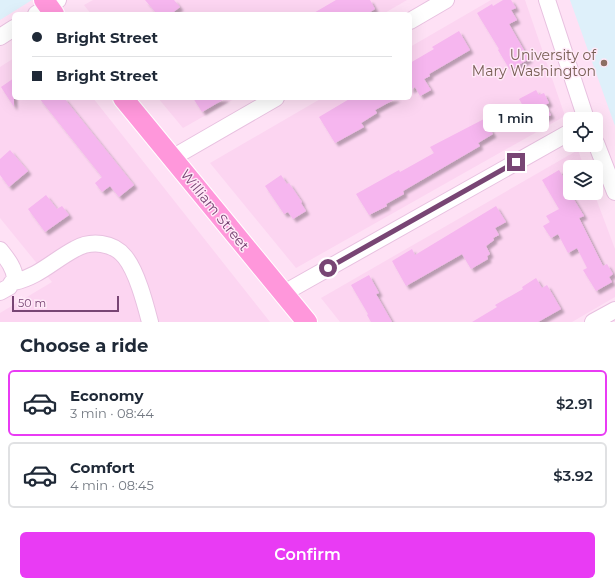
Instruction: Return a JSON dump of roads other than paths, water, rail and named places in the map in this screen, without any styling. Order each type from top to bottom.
[{"type":"main road","name":"William Street","points":[[125,100],[307,322]]},
{"type":"street","points":[[412,20],[446,0]]},
{"type":"street","points":[[547,0],[584,112]]},
{"type":"street","points":[[0,38],[12,29]]},
{"type":"street","points":[[172,158],[273,100]]},
{"type":"street","points":[[284,293],[563,136]]},
{"type":"street","points":[[601,152],[611,168],[615,192]]},
{"type":"street","points":[[0,292],[14,282],[36,275],[83,245],[94,243],[106,244],[116,249],[125,257],[145,300],[150,322]]},
{"type":"street","points":[[0,250],[12,265],[16,278],[14,282]]},
{"type":"street","points":[[593,322],[615,310]]},
{"type":"place","name":"University of Mary Washington","points":[[604,63]]}]
